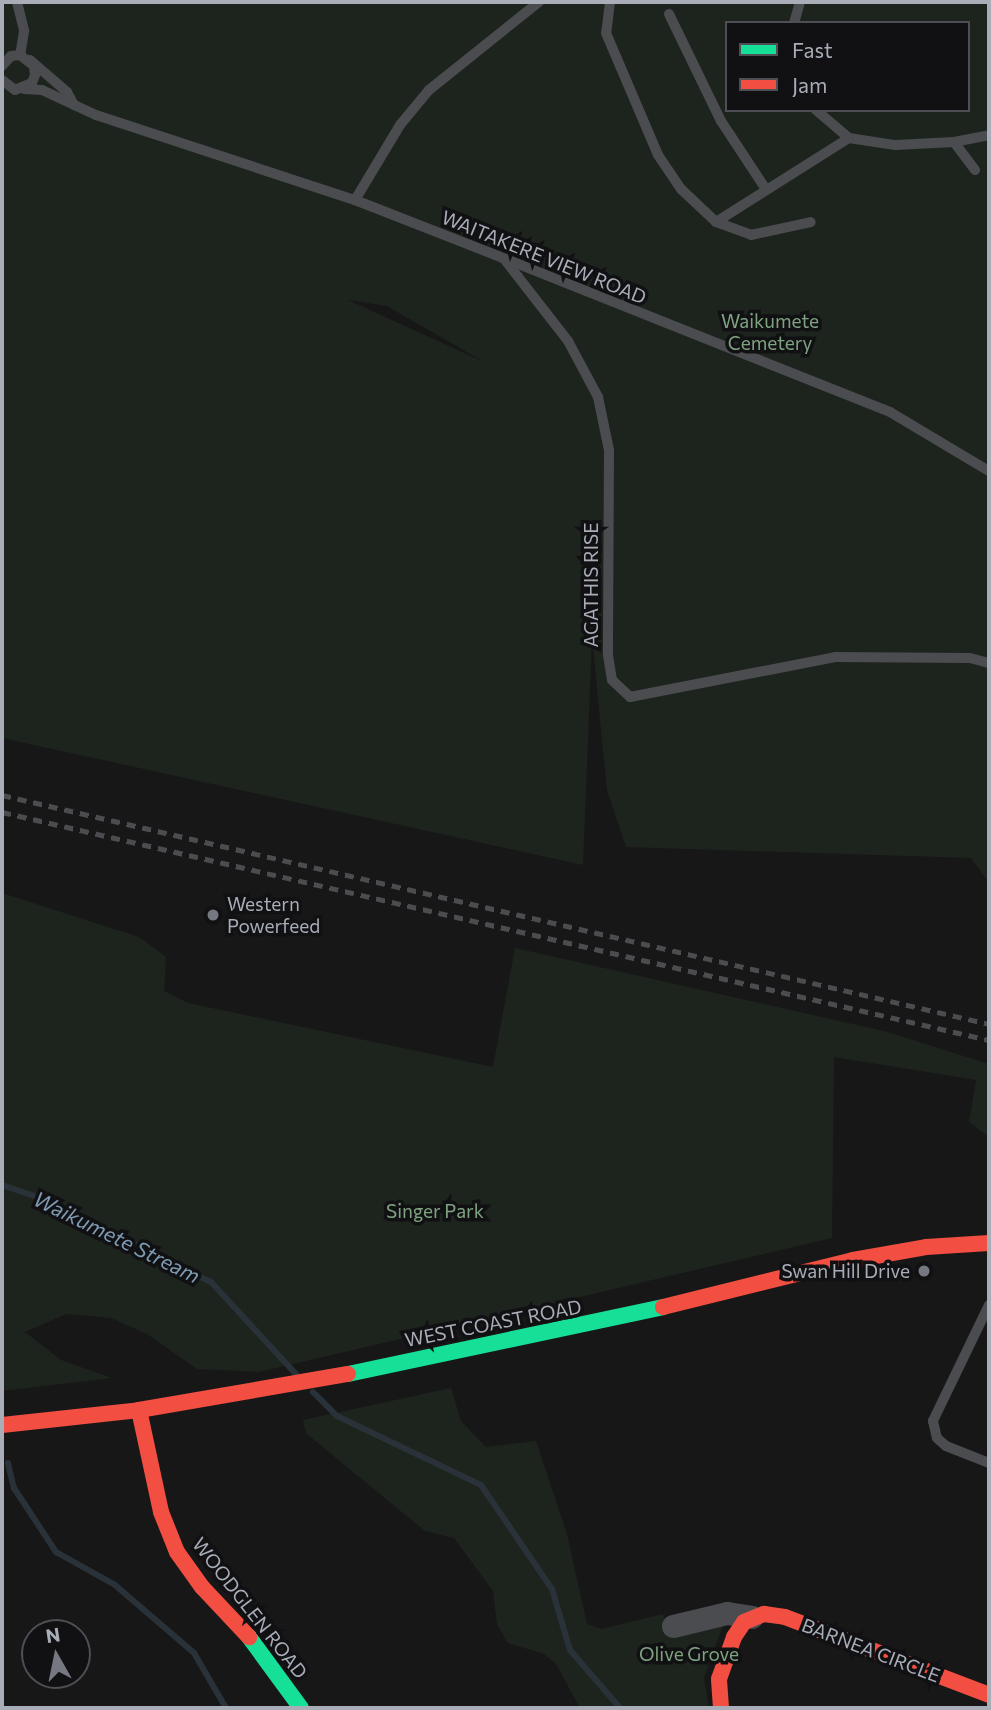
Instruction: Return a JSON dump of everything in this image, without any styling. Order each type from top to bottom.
[{"type":"main road","name":"WEST COAST ROAD","points":[[2,1425],[139,1410],[322,1379],[584,1326],[853,1260],[926,1247],[989,1243]]},
{"type":"main road","name":"WOODGLEN ROAD","points":[[139,1410],[161,1512],[177,1552],[202,1587],[244,1630],[301,1708]]},
{"type":"main road","name":"BARNEA CIRCLE","points":[[752,1617],[785,1617],[989,1695]]},
{"type":"main road","points":[[720,1708],[719,1679],[734,1637],[752,1617]]},
{"type":"street","name":"BARNEA CIRCLE","points":[[673,1626],[727,1613],[752,1617]]},
{"type":"street","name":"BARNEA CIRCLE","points":[[984,1708],[989,1695]]},
{"type":"lane","points":[[2,66],[15,57],[24,32],[17,2]]},
{"type":"lane","points":[[355,200],[400,125],[429,90],[539,2]]},
{"type":"lane","points":[[610,2],[606,33],[658,155],[681,188],[716,222],[751,235],[811,222]]},
{"type":"lane","points":[[795,21],[800,2]]},
{"type":"lane","points":[[669,14],[721,121],[765,188]]},
{"type":"lane","points":[[15,57],[35,75],[24,89]]},
{"type":"lane","points":[[15,57],[67,92],[74,105]]},
{"type":"lane","name":"WAITAKERE VIEW ROAD","points":[[2,80],[15,90],[42,90],[74,105],[355,200],[503,258],[890,412],[989,471]]},
{"type":"lane","points":[[818,112],[849,138],[895,145],[954,142],[989,135]]},
{"type":"lane","points":[[716,222],[765,188],[849,138]]},
{"type":"lane","points":[[954,142],[975,170]]},
{"type":"lane","name":"AGATHIS RISE","points":[[503,258],[568,341],[598,397],[609,450],[608,655],[612,680],[630,697],[816,659],[970,658],[989,663]]},
{"type":"lane","points":[[989,1305],[933,1421],[937,1437],[946,1446],[989,1463]]},
{"type":"green space","name":"Waikumete Cemetery","points":[[2,2],[989,2],[989,883],[971,858],[626,847],[607,790],[592,638],[583,865],[2,738]],"holes":[[[348,300],[387,306],[484,362]]]},
{"type":"green space","name":"Singer Park","points":[[2,893],[139,937],[166,957],[164,991],[188,1003],[493,1067],[515,948],[884,1031],[989,1064],[989,1137],[969,1122],[976,1080],[834,1057],[832,1238],[259,1372],[197,1369],[147,1334],[111,1318],[66,1314],[25,1332],[61,1360],[112,1378],[2,1391]]},
{"type":"green space","name":"Olive Grove","points":[[451,1388],[461,1421],[486,1447],[536,1441],[567,1534],[587,1624],[601,1629],[663,1614],[669,1637],[723,1625],[704,1678],[709,1708],[580,1708],[556,1664],[544,1654],[508,1643],[497,1624],[493,1591],[454,1538],[425,1531],[307,1434],[304,1425],[303,1420]]},
{"type":"waterway","name":"Waikumete Stream","points":[[2,1185],[49,1201],[211,1282],[296,1374]]},
{"type":"waterway","name":"Waikumete Stream","points":[[313,1392],[337,1416],[481,1485],[552,1589],[570,1650],[620,1708]]},
{"type":"waterway","points":[[8,1463],[14,1488],[56,1552],[115,1585],[194,1653],[226,1708]]},
{"type":"railway","points":[[2,795],[989,1024]]},
{"type":"railway","points":[[2,812],[989,1040]]},
{"type":"traffic: fast","points":[[348,1374],[663,1307]]},
{"type":"traffic: fast","points":[[249,1637],[301,1708]]},
{"type":"traffic: jam","points":[[663,1307],[853,1260],[926,1247],[989,1243]]},
{"type":"traffic: jam","points":[[2,1425],[139,1410],[348,1374]]},
{"type":"traffic: jam","points":[[139,1410],[161,1512],[177,1552],[202,1587],[249,1637]]},
{"type":"traffic: jam","points":[[721,1708],[719,1679],[734,1637],[744,1622],[764,1614],[785,1617],[989,1695]]},
{"type":"place","name":"Western Powerfeed","points":[[213,915]]},
{"type":"place","name":"Swan Hill Drive","points":[[924,1271]]}]
